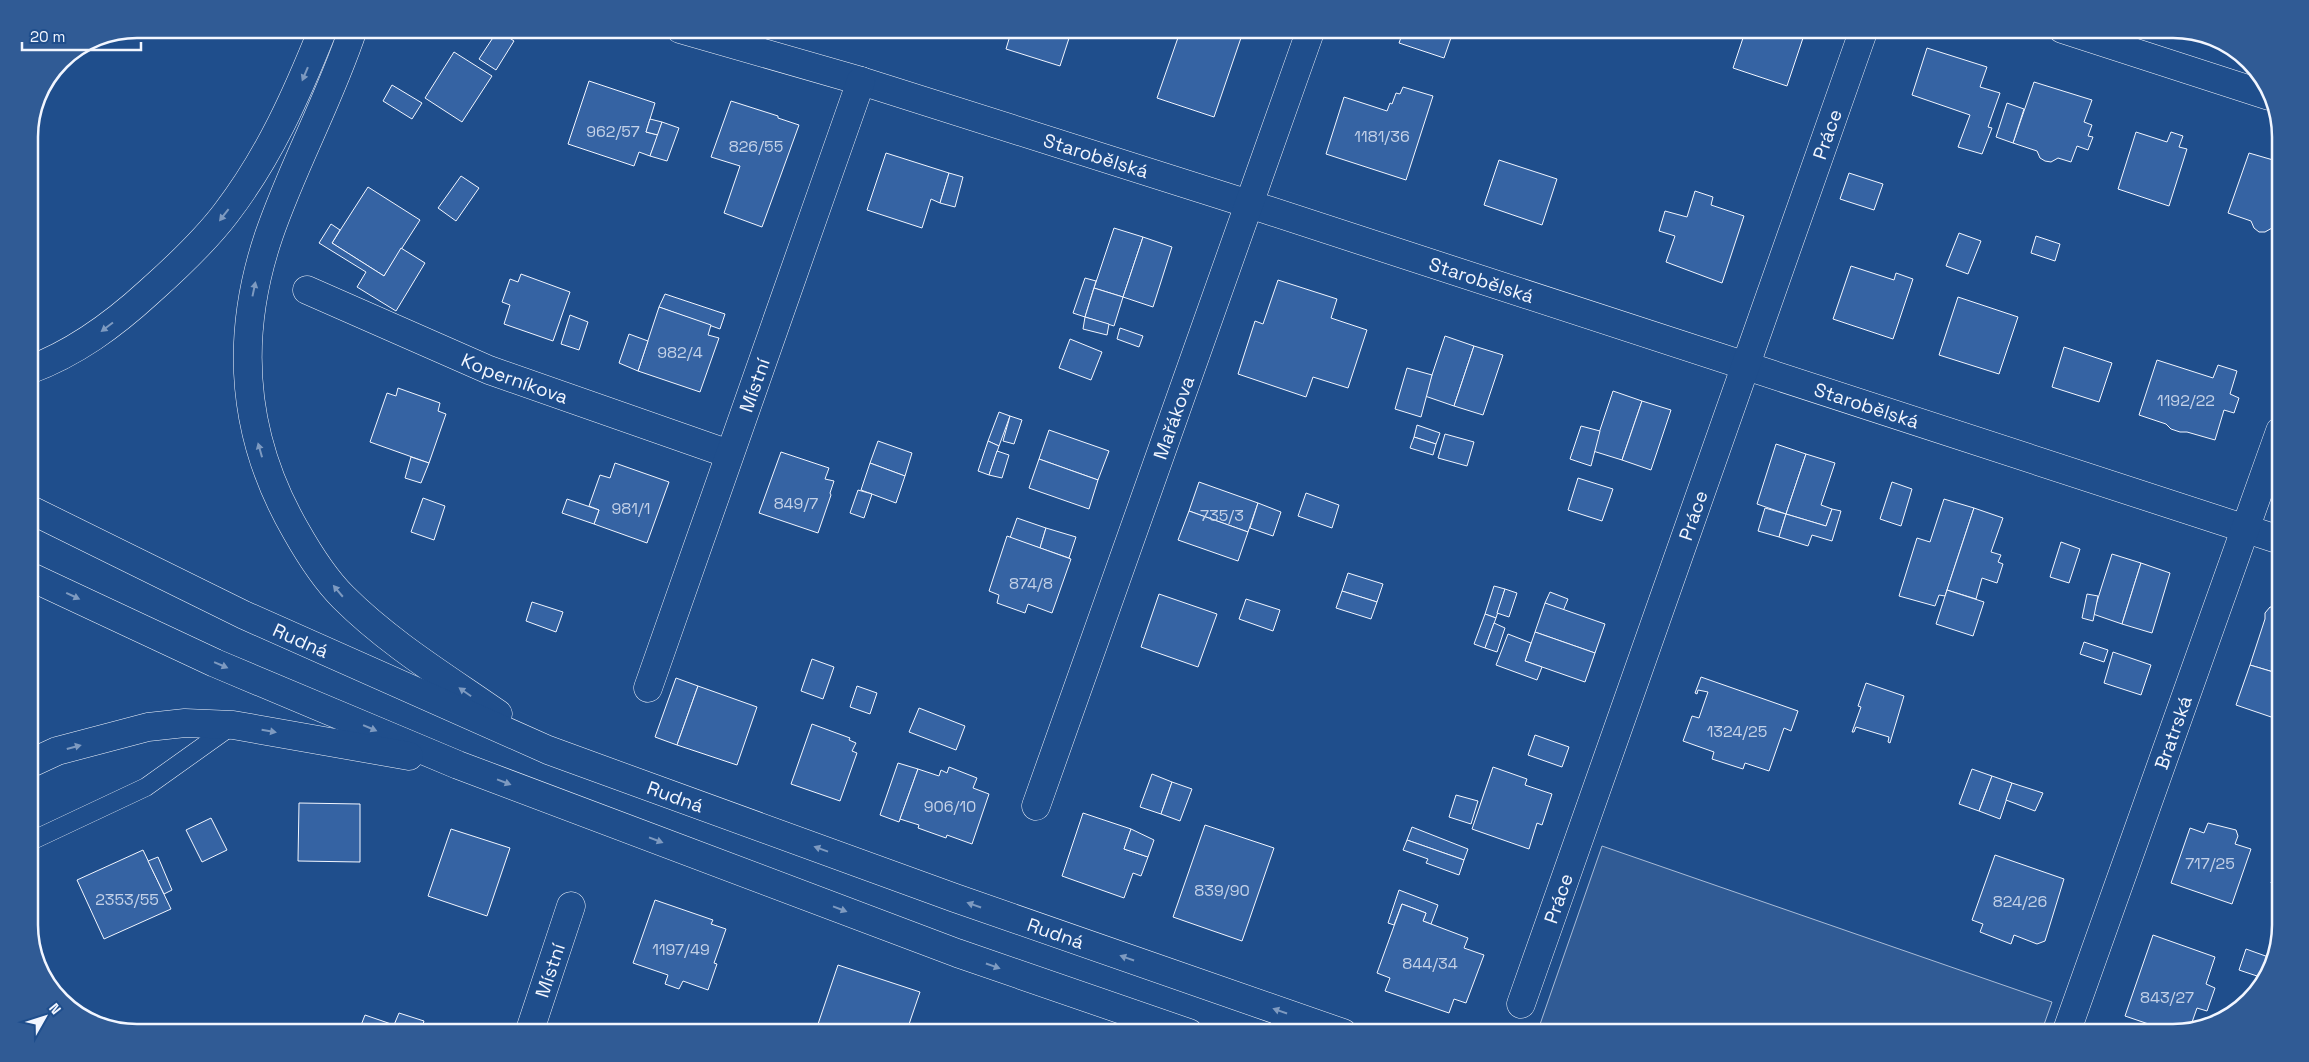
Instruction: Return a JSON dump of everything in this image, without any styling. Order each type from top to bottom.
[{"type":"main road","points":[[38,366],[75,349],[110,326],[170,273],[213,229],[238,196],[273,140],[289,110],[319,38]]},
{"type":"main road","points":[[350,38],[343,59],[281,202],[254,288],[246,360],[250,407],[261,453],[281,504],[322,572],[341,596],[392,640],[548,750]]},
{"type":"main road","name":"Starobělská","points":[[711,38],[861,82],[1249,204],[2272,537]]},
{"type":"main road","name":"Mařákova","points":[[1036,806],[1308,38]]},
{"type":"main road","name":"Práce","points":[[1521,1004],[1861,38]]},
{"type":"main road","points":[[2090,38],[2261,93]]},
{"type":"main road","name":"Místní","points":[[648,688],[861,82]]},
{"type":"main road","name":"Koperníkova","points":[[307,290],[489,370],[729,454]]},
{"type":"main road","name":"Bratrská","points":[[2069,1024],[2271,456]]},
{"type":"main road","name":"Rudná","points":[[38,512],[244,615],[548,750],[955,898],[1317,1024]]},
{"type":"main road","points":[[38,580],[215,663],[458,765],[957,953],[1163,1024]]},
{"type":"main road","points":[[38,760],[57,751],[148,727],[185,723],[232,725],[458,765]]},
{"type":"main road","name":"Místní","points":[[532,1024],[572,906]]},
{"type":"lane","points":[[38,838],[146,787],[232,725]]},
{"type":"shaded area","points":[[1602,846],[2052,1002],[2044,1024],[1540,1024]]},
{"type":"building","points":[[493,38],[510,38],[514,41],[496,70],[479,59]]},
{"type":"building","points":[[1009,38],[1069,38],[1060,66],[1006,49]]},
{"type":"building","points":[[1178,38],[1241,38],[1214,117],[1157,98]]},
{"type":"building","points":[[1401,38],[1451,38],[1444,58],[1399,43]]},
{"type":"building","points":[[1743,38],[1803,38],[1787,86],[1733,68]]},
{"type":"building","points":[[1927,48],[1987,67],[1980,87],[2000,93],[1988,127],[1992,128],[1982,154],[1958,147],[1970,115],[1912,95]]},
{"type":"building","points":[[454,52],[492,76],[462,122],[425,98]]},
{"type":"building","points":[[589,81],[655,103],[646,132],[658,135],[650,156],[639,152],[634,166],[568,144]]},
{"type":"building","points":[[2034,82],[2092,100],[2084,122],[2092,125],[2088,136],[2093,137],[2088,150],[2077,146],[2071,162],[2058,158],[2051,162],[2045,161],[2040,158],[2037,151],[2013,143]]},
{"type":"building","points":[[392,85],[422,103],[412,119],[383,101]]},
{"type":"building","points":[[1403,87],[1433,96],[1406,180],[1326,154],[1344,97],[1387,111],[1396,93],[1400,94]]},
{"type":"building","points":[[731,101],[799,125],[762,227],[724,213],[740,166],[711,157]]},
{"type":"building","points":[[2007,103],[2024,109],[2013,143],[1996,137]]},
{"type":"building","points":[[650,119],[662,122],[658,135],[646,132]]},
{"type":"building","points":[[662,122],[679,128],[667,161],[650,156]]},
{"type":"building","points":[[2136,132],[2167,142],[2171,132],[2183,136],[2179,147],[2187,149],[2169,206],[2118,189]]},
{"type":"building","points":[[886,153],[949,173],[940,203],[931,199],[922,228],[867,210]]},
{"type":"building","points":[[2249,153],[2271,159],[2271,229],[2265,232],[2259,232],[2254,228],[2251,221],[2228,213]]},
{"type":"building","points":[[1499,160],[1557,179],[1542,225],[1484,205]]},
{"type":"building","points":[[949,173],[963,177],[955,207],[940,203]]},
{"type":"building","points":[[1849,173],[1883,184],[1874,210],[1840,199]]},
{"type":"building","points":[[461,176],[479,188],[456,221],[438,208]]},
{"type":"building","points":[[368,187],[420,220],[384,276],[332,243]]},
{"type":"building","points":[[1695,191],[1713,197],[1711,205],[1744,216],[1722,283],[1666,262],[1675,236],[1659,231],[1665,211],[1687,217]]},
{"type":"building","points":[[331,224],[340,230],[332,243],[384,276],[401,248],[425,263],[396,311],[357,287],[366,272],[319,243]]},
{"type":"building","points":[[1114,228],[1143,237],[1123,297],[1094,288]]},
{"type":"building","points":[[1959,233],[1981,241],[1968,274],[1946,266]]},
{"type":"building","points":[[2036,236],[2060,244],[2055,261],[2031,253]]},
{"type":"building","points":[[1143,237],[1172,247],[1153,307],[1123,297]]},
{"type":"building","points":[[1851,266],[1894,280],[1896,273],[1913,279],[1893,339],[1833,319]]},
{"type":"building","points":[[521,274],[570,292],[553,341],[504,324],[510,305],[502,302],[510,279],[518,282]]},
{"type":"building","points":[[1085,278],[1096,281],[1085,317],[1073,313]]},
{"type":"building","points":[[1278,280],[1337,299],[1331,318],[1367,330],[1348,388],[1313,377],[1306,397],[1238,374],[1255,321],[1263,324]]},
{"type":"building","points":[[1094,288],[1123,297],[1114,326],[1085,317]]},
{"type":"building","points":[[665,294],[725,314],[720,329],[659,307]]},
{"type":"building","points":[[1958,297],[2018,317],[1999,374],[1939,355]]},
{"type":"building","points":[[659,307],[711,325],[708,335],[719,338],[700,392],[638,371]]},
{"type":"building","points":[[570,315],[588,322],[579,350],[561,344]]},
{"type":"building","points":[[1085,317],[1109,324],[1107,335],[1083,329]]},
{"type":"building","points":[[1120,328],[1143,336],[1139,347],[1117,339]]},
{"type":"building","points":[[629,334],[648,341],[638,371],[619,363]]},
{"type":"building","points":[[1445,336],[1474,346],[1454,406],[1425,396]]},
{"type":"building","points":[[1070,339],[1102,352],[1091,380],[1059,368]]},
{"type":"building","points":[[1474,346],[1503,355],[1483,415],[1454,406]]},
{"type":"building","points":[[2064,347],[2112,363],[2099,402],[2052,387]]},
{"type":"building","points":[[2157,360],[2213,378],[2218,365],[2237,371],[2230,394],[2239,398],[2234,413],[2224,410],[2215,440],[2187,432],[2180,432],[2171,429],[2166,424],[2139,415]]},
{"type":"building","points":[[1407,368],[1432,375],[1421,417],[1395,409]]},
{"type":"building","points":[[398,388],[440,403],[438,411],[446,414],[429,463],[370,442],[387,393],[396,396]]},
{"type":"building","points":[[1613,391],[1642,401],[1622,460],[1593,451]]},
{"type":"building","points":[[1642,401],[1671,410],[1651,470],[1622,460]]},
{"type":"building","points":[[999,412],[1010,416],[999,446],[988,441]]},
{"type":"building","points":[[1010,416],[1022,420],[1014,444],[1003,441]]},
{"type":"building","points":[[1417,425],[1440,433],[1436,444],[1414,437]]},
{"type":"building","points":[[1581,426],[1600,431],[1591,466],[1570,459]]},
{"type":"building","points":[[1049,430],[1109,451],[1098,480],[1039,459]]},
{"type":"building","points":[[1445,434],[1474,442],[1467,466],[1438,458]]},
{"type":"building","points":[[1414,437],[1436,444],[1433,455],[1410,448]]},
{"type":"building","points":[[878,441],[912,453],[905,476],[870,463]]},
{"type":"building","points":[[988,441],[999,446],[989,475],[978,471]]},
{"type":"building","points":[[1776,444],[1806,454],[1786,514],[1757,504]]},
{"type":"building","points":[[997,451],[1009,455],[1002,478],[989,475]]},
{"type":"building","points":[[781,452],[829,468],[825,479],[834,481],[818,533],[759,513]]},
{"type":"building","points":[[1806,454],[1835,463],[1821,505],[1832,509],[1826,526],[1786,514]]},
{"type":"building","points":[[411,457],[429,463],[421,483],[405,478]]},
{"type":"building","points":[[1039,459],[1098,480],[1089,509],[1029,488]]},
{"type":"building","points":[[615,463],[669,482],[647,543],[594,524],[599,510],[589,506],[600,475],[610,478]]},
{"type":"building","points":[[870,463],[905,476],[896,503],[861,490]]},
{"type":"building","points":[[1578,478],[1613,489],[1602,521],[1568,510]]},
{"type":"building","points":[[1199,482],[1258,503],[1248,532],[1189,511]]},
{"type":"building","points":[[1892,482],[1912,489],[1901,526],[1880,519]]},
{"type":"building","points":[[858,490],[872,494],[864,518],[850,513]]},
{"type":"building","points":[[1306,493],[1339,505],[1332,528],[1298,516]]},
{"type":"building","points":[[423,498],[445,506],[434,540],[411,532]]},
{"type":"building","points":[[567,499],[599,510],[594,524],[562,513]]},
{"type":"building","points":[[1944,499],[1974,508],[1945,596],[1939,595],[1935,606],[1899,596],[1917,538],[1930,542]]},
{"type":"building","points":[[1258,503],[1281,512],[1273,536],[1250,528]]},
{"type":"building","points":[[1765,508],[1786,514],[1779,537],[1758,531]]},
{"type":"building","points":[[1974,508],[2003,518],[1991,552],[2001,555],[1998,562],[2003,564],[1997,583],[1982,578],[1976,599],[1947,590]]},
{"type":"building","points":[[1832,509],[1841,511],[1832,541],[1812,535],[1808,546],[1779,537],[1786,514],[1826,526]]},
{"type":"building","points":[[1189,511],[1248,532],[1238,561],[1178,540]]},
{"type":"building","points":[[1017,518],[1046,528],[1040,548],[1010,538]]},
{"type":"building","points":[[1046,528],[1076,537],[1069,558],[1040,548]]},
{"type":"building","points":[[1007,536],[1071,559],[1052,613],[1028,604],[1025,613],[997,603],[999,595],[989,591]]},
{"type":"building","points":[[2061,542],[2080,549],[2069,583],[2050,577]]},
{"type":"building","points":[[2112,554],[2141,563],[2122,624],[2093,614]]},
{"type":"building","points":[[2141,563],[2170,573],[2152,633],[2122,624]]},
{"type":"building","points":[[1348,573],[1383,584],[1377,602],[1342,591]]},
{"type":"building","points":[[1494,586],[1505,589],[1496,618],[1485,614]]},
{"type":"building","points":[[1505,589],[1517,593],[1509,617],[1497,613]]},
{"type":"building","points":[[1947,590],[1984,602],[1973,636],[1936,624]]},
{"type":"building","points":[[1342,591],[1377,602],[1371,619],[1336,608]]},
{"type":"building","points":[[1550,592],[1568,599],[1563,611],[1545,603]]},
{"type":"building","points":[[1159,594],[1217,614],[1198,667],[1141,647]]},
{"type":"building","points":[[2087,594],[2098,596],[2093,621],[2082,618]]},
{"type":"building","points":[[1246,599],[1280,610],[1273,631],[1239,619]]},
{"type":"building","points":[[532,602],[563,612],[556,632],[526,621]]},
{"type":"building","points":[[1545,603],[1605,624],[1595,653],[1535,632]]},
{"type":"building","points":[[2272,607],[2272,672],[2250,665],[2265,619],[2265,613]]},
{"type":"building","points":[[1485,614],[1496,618],[1485,648],[1474,644]]},
{"type":"building","points":[[1494,623],[1505,628],[1497,652],[1485,648]]},
{"type":"building","points":[[1535,632],[1595,653],[1585,682],[1525,661]]},
{"type":"building","points":[[1508,634],[1531,643],[1525,661],[1542,667],[1537,680],[1496,665]]},
{"type":"building","points":[[2084,642],[2108,650],[2104,662],[2080,654]]},
{"type":"building","points":[[2113,652],[2151,665],[2141,695],[2104,683]]},
{"type":"building","points":[[812,659],[834,667],[823,699],[801,691]]},
{"type":"building","points":[[2250,665],[2272,672],[2272,717],[2236,705]]},
{"type":"building","points":[[1701,677],[1798,711],[1791,731],[1784,728],[1769,771],[1745,763],[1743,769],[1712,759],[1714,752],[1683,741],[1692,716],[1699,718],[1708,692],[1698,690],[1697,694],[1695,693]]},
{"type":"building","points":[[676,678],[698,686],[677,745],[655,737]]},
{"type":"building","points":[[1866,683],[1904,696],[1890,743],[1888,742],[1889,737],[1856,727],[1854,732],[1852,732],[1861,707],[1858,706]]},
{"type":"building","points":[[698,686],[757,707],[737,765],[677,745]]},
{"type":"building","points":[[857,686],[877,693],[870,714],[850,707]]},
{"type":"building","points":[[919,708],[965,726],[956,750],[909,732]]},
{"type":"building","points":[[812,724],[850,738],[849,740],[856,743],[852,751],[857,753],[840,801],[791,784]]},
{"type":"building","points":[[1535,735],[1569,747],[1562,767],[1528,755]]},
{"type":"building","points":[[898,763],[918,769],[899,822],[880,815]]},
{"type":"building","points":[[949,767],[977,778],[973,788],[989,794],[972,844],[947,835],[946,838],[918,828],[919,825],[900,819],[918,769],[939,776],[941,770],[947,773]]},
{"type":"building","points":[[1493,767],[1527,779],[1525,785],[1552,794],[1542,825],[1537,823],[1529,849],[1472,829]]},
{"type":"building","points":[[1972,769],[1992,776],[1979,811],[1959,804]]},
{"type":"building","points":[[1152,774],[1172,782],[1161,814],[1140,807]]},
{"type":"building","points":[[1992,776],[2012,783],[2000,819],[1979,811]]},
{"type":"building","points":[[1172,782],[1192,789],[1180,821],[1161,814]]},
{"type":"building","points":[[2012,783],[2043,793],[2035,811],[2006,800]]},
{"type":"building","points":[[1456,795],[1478,801],[1471,824],[1449,817]]},
{"type":"building","points":[[299,803],[360,804],[360,862],[298,861]]},
{"type":"building","points":[[1083,813],[1131,829],[1124,849],[1148,857],[1141,876],[1133,873],[1124,898],[1062,876]]},
{"type":"building","points":[[211,818],[227,850],[202,862],[186,830]]},
{"type":"building","points":[[2208,823],[2236,830],[2238,836],[2235,844],[2251,849],[2232,904],[2171,883],[2190,828],[2204,833]]},
{"type":"building","points":[[1205,825],[1274,848],[1242,941],[1173,917]]},
{"type":"building","points":[[1412,827],[1468,849],[1464,860],[1407,840]]},
{"type":"building","points":[[451,829],[510,848],[487,916],[428,896]]},
{"type":"building","points":[[1131,829],[1154,840],[1148,857],[1124,849]]},
{"type":"building","points":[[1407,840],[1464,860],[1459,875],[1426,863],[1428,859],[1403,850]]},
{"type":"building","points":[[143,850],[171,909],[104,939],[77,880]]},
{"type":"building","points":[[1995,855],[2064,879],[2045,941],[2037,944],[2014,935],[2011,944],[1980,932],[1983,924],[1972,920]]},
{"type":"building","points":[[158,857],[172,890],[164,894],[148,861]]},
{"type":"building","points":[[1399,890],[1438,905],[1431,924],[1423,921],[1426,913],[1402,904],[1394,925],[1388,923]]},
{"type":"building","points":[[655,900],[713,920],[711,924],[726,929],[714,963],[717,964],[708,990],[683,981],[679,989],[665,984],[668,975],[633,963]]},
{"type":"building","points":[[1402,904],[1426,913],[1423,921],[1468,938],[1464,948],[1484,955],[1466,1003],[1454,999],[1449,1013],[1385,991],[1390,978],[1377,973]]},
{"type":"building","points":[[2153,935],[2215,957],[2206,984],[2215,988],[2207,1011],[2197,1008],[2192,1023],[2149,1024],[2125,1016]]},
{"type":"building","points":[[2246,949],[2267,956],[2257,976],[2239,970]]},
{"type":"building","points":[[838,965],[920,992],[909,1024],[818,1024]]},
{"type":"building","points":[[399,1013],[424,1021],[423,1024],[394,1024]]},
{"type":"building","points":[[365,1015],[391,1024],[362,1024]]}]
